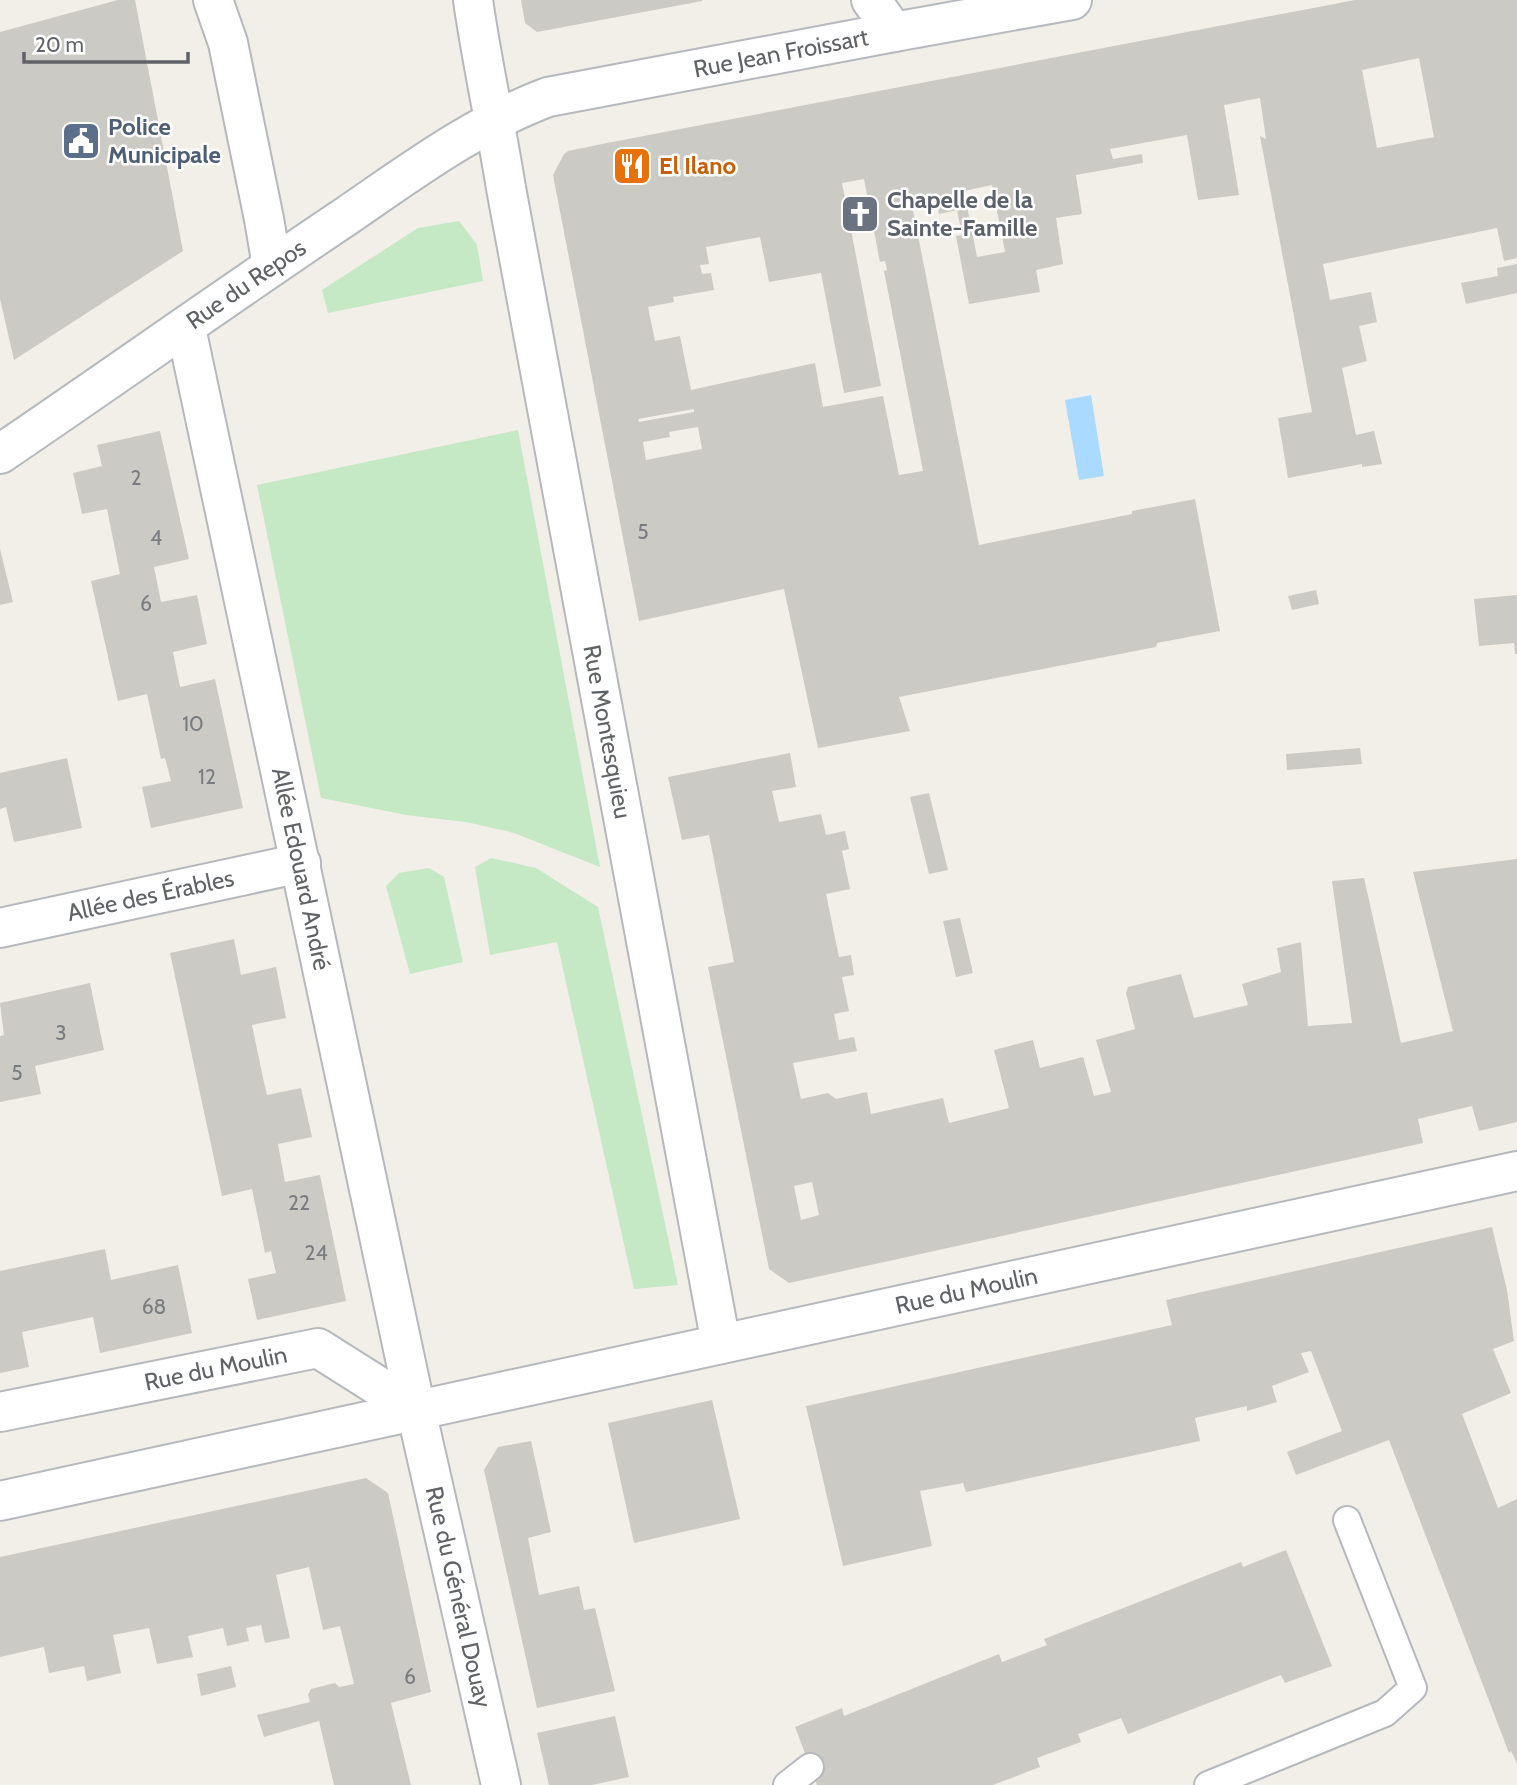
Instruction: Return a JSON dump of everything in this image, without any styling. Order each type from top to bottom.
[{"type":"street","points":[[213,0],[228,43],[272,266]]},
{"type":"street","name":"Rue Montesquieu","points":[[473,0],[481,62],[495,119],[721,1344]]},
{"type":"street","points":[[872,0],[894,32]]},
{"type":"street","name":"Rue Jean Froissart","points":[[495,119],[548,97],[1072,0]]},
{"type":"street","name":"Rue du Repos","points":[[0,454],[186,328],[272,266],[438,154],[495,119]]},
{"type":"street","name":"Allée Edouard André","points":[[186,328],[416,1410]]},
{"type":"street","name":"Allée des Érables","points":[[0,928],[301,863]]},
{"type":"street","name":"Rue du Moulin","points":[[0,1501],[1517,1171]]},
{"type":"street","name":"Rue du Moulin","points":[[0,1412],[318,1348],[416,1410]]},
{"type":"street","name":"Rue du Général Douay","points":[[416,1410],[501,1785]]},
{"type":"lane","points":[[1208,1785],[1385,1713],[1413,1688],[1347,1520]]},
{"type":"lane","points":[[787,1785],[810,1768]]},
{"type":"green space","points":[[459,221],[477,245],[483,281],[328,313],[322,290],[418,228]]},
{"type":"green space","points":[[518,430],[600,867],[514,833],[466,822],[406,815],[321,798],[257,485]]},
{"type":"green space","points":[[491,858],[536,868],[598,907],[678,1285],[634,1289],[557,942],[490,955],[475,867]]},
{"type":"green space","points":[[429,868],[444,877],[463,962],[410,974],[386,886],[399,873]]},
{"type":"water","points":[[1091,395],[1104,476],[1079,480],[1065,400]]},
{"type":"building","name":"Police Municipale","points":[[118,0],[135,0],[183,251],[14,360],[0,299],[0,32]]},
{"type":"building","points":[[521,0],[702,1],[537,32],[525,23]]},
{"type":"building","points":[[1355,0],[1517,0],[1517,258],[1504,261],[1497,228],[1323,264],[1330,300],[1371,292],[1377,322],[1359,326],[1367,361],[1342,368],[1356,435],[1374,431],[1382,464],[1362,467],[1362,464],[1288,478],[1278,418],[1312,412],[1260,136],[1266,139],[1260,98],[1224,105],[1239,195],[1198,200],[1187,135],[1110,149],[1113,159],[1142,154],[1143,163],[1076,175],[1082,214],[1056,218],[1063,264],[1036,270],[1040,292],[969,304],[956,236],[962,235],[957,210],[939,214],[937,201],[912,205],[979,545],[1195,499],[1220,631],[1157,643],[1156,647],[899,697],[910,731],[818,748],[784,589],[639,621],[553,175],[564,154],[568,151]],"holes":[[[1419,58],[1434,137],[1377,148],[1362,70]],[[864,179],[880,262],[885,261],[887,270],[884,271],[923,471],[899,475],[883,396],[823,407],[815,363],[691,390],[680,336],[655,341],[648,307],[674,302],[673,297],[714,290],[711,273],[702,274],[700,265],[709,264],[706,247],[760,237],[769,282],[821,273],[844,393],[881,386],[842,183]],[[992,185],[1005,252],[977,257],[964,191]],[[694,409],[694,412],[639,422],[638,419]],[[698,427],[702,449],[646,460],[643,442],[670,437],[669,432]]]},
{"type":"building","points":[[1517,264],[1517,293],[1466,304],[1461,283],[1498,276],[1497,268]]},
{"type":"building","points":[[160,431],[189,559],[154,567],[161,602],[197,595],[207,644],[173,652],[180,687],[215,679],[243,808],[151,828],[142,787],[171,781],[165,758],[161,759],[147,694],[118,701],[91,581],[120,574],[107,509],[82,514],[73,473],[102,466],[97,445]]},
{"type":"building","points":[[0,549],[13,602],[0,605]]},
{"type":"building","points":[[1316,590],[1319,604],[1292,610],[1288,596]]},
{"type":"building","points":[[1517,595],[1517,654],[1514,643],[1479,646],[1474,599]]},
{"type":"building","points":[[1360,748],[1362,764],[1287,770],[1286,754]]},
{"type":"building","points":[[790,753],[796,787],[772,791],[779,822],[821,814],[826,835],[845,831],[849,849],[842,851],[850,889],[826,894],[839,957],[851,955],[854,975],[842,977],[849,1011],[834,1014],[839,1040],[854,1037],[857,1051],[793,1063],[801,1099],[828,1093],[836,1099],[867,1092],[871,1114],[943,1098],[949,1123],[1009,1108],[994,1050],[1033,1040],[1040,1068],[1083,1057],[1094,1096],[1111,1092],[1096,1040],[1135,1029],[1126,993],[1128,987],[1181,974],[1194,1018],[1248,1005],[1242,984],[1281,972],[1277,948],[1301,942],[1308,1026],[1352,1023],[1332,881],[1364,878],[1401,1043],[1453,1031],[1413,872],[1517,859],[1517,1122],[1479,1131],[1472,1106],[1418,1119],[1423,1143],[789,1283],[769,1269],[708,967],[734,962],[709,835],[682,840],[668,777]],"holes":[[[812,1182],[819,1215],[801,1220],[794,1186]]]},
{"type":"building","points":[[67,758],[82,828],[14,842],[6,807],[0,809],[0,773]]},
{"type":"building","points":[[929,793],[948,870],[929,874],[910,797]]},
{"type":"building","points":[[960,918],[973,973],[956,977],[943,921]]},
{"type":"building","points":[[234,939],[241,975],[276,967],[286,1018],[252,1025],[263,1078],[267,1095],[301,1088],[312,1137],[278,1144],[285,1182],[320,1175],[346,1301],[257,1320],[248,1279],[276,1273],[271,1251],[265,1253],[252,1189],[222,1196],[170,953]]},
{"type":"building","points":[[90,983],[104,1050],[35,1066],[41,1094],[0,1102],[0,1036],[4,1035],[0,1003]]},
{"type":"building","points":[[1492,1227],[1507,1290],[1514,1341],[1493,1349],[1511,1393],[1462,1414],[1498,1508],[1517,1499],[1517,1763],[1511,1751],[1509,1753],[1389,1440],[1296,1475],[1287,1452],[1342,1431],[1311,1351],[1301,1353],[1309,1372],[1272,1386],[1277,1402],[1247,1411],[1247,1406],[1195,1418],[1200,1441],[966,1492],[963,1483],[920,1491],[932,1546],[843,1566],[806,1406],[1172,1325],[1166,1300]]},
{"type":"building","points":[[105,1249],[111,1280],[178,1265],[192,1333],[100,1353],[93,1317],[22,1332],[29,1367],[0,1373],[0,1271]]},
{"type":"building","points":[[712,1400],[740,1519],[634,1543],[608,1423]]},
{"type":"building","points":[[531,1441],[551,1532],[528,1538],[539,1595],[579,1586],[584,1610],[595,1608],[615,1691],[537,1708],[484,1470],[498,1447]]},
{"type":"building","points":[[366,1478],[388,1493],[431,1692],[391,1703],[411,1785],[334,1785],[319,1721],[264,1737],[257,1715],[310,1702],[308,1695],[311,1689],[335,1683],[339,1687],[354,1684],[340,1626],[323,1630],[309,1567],[276,1575],[290,1638],[265,1643],[261,1625],[246,1628],[249,1641],[227,1646],[223,1628],[188,1636],[193,1657],[157,1664],[149,1628],[113,1635],[121,1673],[87,1681],[84,1666],[49,1673],[44,1647],[0,1657],[0,1557]]},
{"type":"building","points":[[1286,1550],[1332,1666],[1285,1683],[1281,1675],[1128,1734],[1121,1718],[1078,1734],[1081,1742],[1037,1758],[1040,1767],[993,1785],[817,1785],[795,1727],[842,1708],[844,1716],[999,1654],[1002,1662],[1047,1645],[1044,1639],[1241,1562],[1243,1567]]},
{"type":"building","points":[[231,1666],[236,1687],[201,1696],[197,1674]]},
{"type":"building","points":[[615,1716],[629,1777],[592,1785],[549,1785],[537,1733]]},
{"type":"place","name":"Police Municipale","points":[[81,141]]},
{"type":"place","name":"El Ilano","points":[[632,166]]},
{"type":"place","name":"Chapelle de la Sainte-Famille","points":[[860,214]]}]
